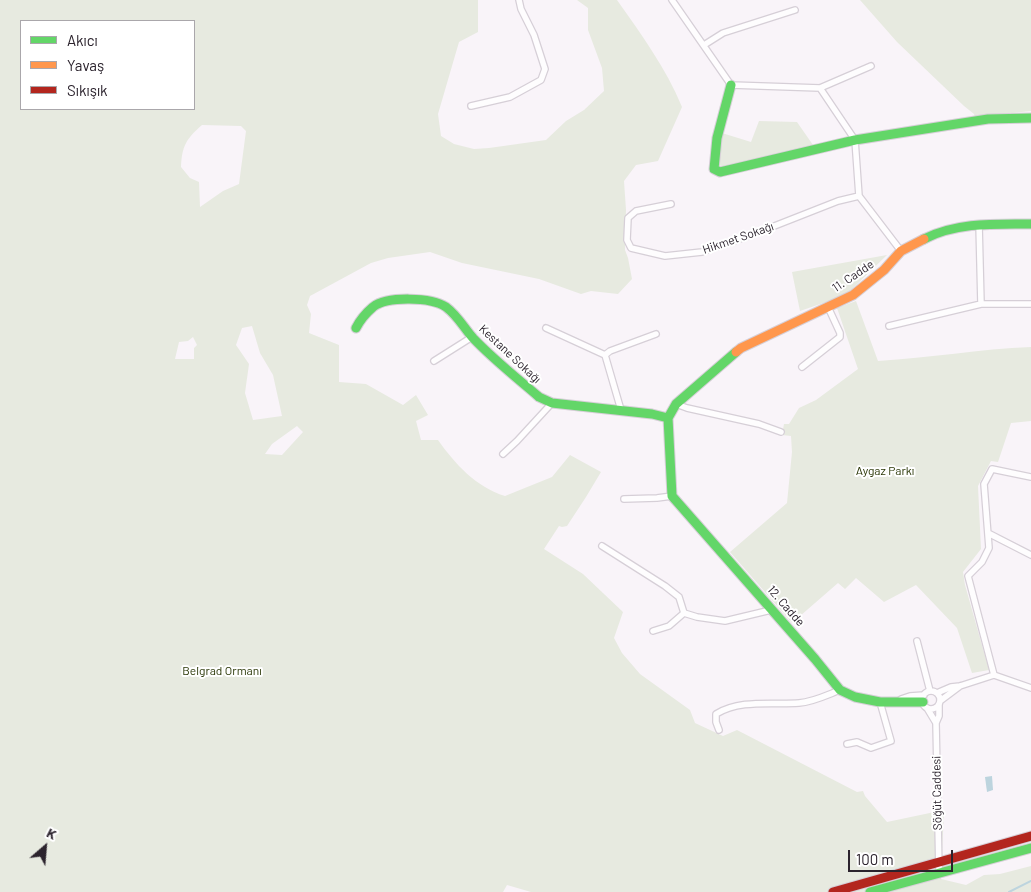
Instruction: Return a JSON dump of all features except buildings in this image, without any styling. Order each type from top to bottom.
[{"type":"street","points":[[471,106],[510,97],[541,80],[545,69],[534,35],[521,9],[519,0]]},
{"type":"street","points":[[672,0],[731,86],[715,143],[714,170],[720,172],[855,140],[988,119],[1031,118]]},
{"type":"street","points":[[704,45],[723,34],[795,10]]},
{"type":"street","points":[[731,86],[820,88],[871,66]]},
{"type":"street","points":[[820,88],[855,140],[859,196],[901,251]]},
{"type":"street","name":"Hikmet Sokağı","points":[[671,204],[636,211],[628,218],[626,240],[631,248],[665,256],[702,252],[706,249],[725,245],[838,201],[859,196]]},
{"type":"street","points":[[979,224],[980,304]]},
{"type":"street","name":"11. Cadde","points":[[668,418],[676,404],[741,348],[853,294],[884,270],[901,251],[936,232],[979,224],[1031,224]]},
{"type":"street","name":"Kestane Sokağı","points":[[356,328],[360,320],[374,306],[400,299],[429,300],[444,306],[460,319],[472,336],[539,397],[552,403],[652,414],[668,418]]},
{"type":"street","points":[[889,326],[980,304],[1031,304]]},
{"type":"street","points":[[802,367],[840,337],[828,307]]},
{"type":"street","points":[[546,328],[604,355],[621,410]]},
{"type":"street","points":[[604,355],[610,350],[656,334]]},
{"type":"street","points":[[434,360],[472,336]]},
{"type":"street","points":[[503,454],[552,403]]},
{"type":"street","points":[[676,404],[759,424],[782,432]]},
{"type":"street","points":[[624,499],[649,499],[672,496],[668,418]]},
{"type":"street","points":[[994,675],[968,576],[982,562],[989,548],[984,484],[992,470],[1031,477]]},
{"type":"street","name":"12. Cadde","points":[[672,496],[757,591],[840,690]]},
{"type":"street","points":[[988,533],[1031,555]]},
{"type":"street","points":[[602,546],[665,586],[679,598],[684,613]]},
{"type":"street","points":[[684,613],[697,617],[725,620],[771,610]]},
{"type":"street","points":[[653,631],[669,626],[684,613]]},
{"type":"street","points":[[917,641],[933,692],[940,696],[940,703]]},
{"type":"street","points":[[925,702],[933,692],[994,675],[1031,688]]},
{"type":"street","points":[[719,730],[716,714],[725,708],[752,703],[801,703],[840,690],[855,697],[880,702],[925,702],[935,708],[960,686]]},
{"type":"street","points":[[847,744],[857,742],[871,748],[891,741],[880,702]]},
{"type":"street","points":[[925,702],[936,724]]},
{"type":"street","name":"Söğüt Caddesi","points":[[939,872],[936,724],[940,703]]},
{"type":"street","points":[[833,892],[1031,836]]},
{"type":"street","points":[[870,892],[1031,848]]},
{"type":"green space","name":"Belgrad Ormanı","points":[[0,0],[478,0],[478,32],[459,42],[438,114],[441,136],[454,144],[474,149],[546,140],[566,121],[584,110],[604,91],[602,68],[588,30],[588,8],[577,0],[617,0],[661,65],[682,107],[658,161],[636,165],[624,181],[626,210],[625,250],[632,279],[618,294],[591,291],[581,294],[539,279],[462,263],[430,252],[388,258],[371,263],[310,296],[307,305],[311,314],[309,333],[339,345],[339,382],[366,384],[403,405],[416,395],[428,415],[416,421],[421,440],[438,440],[467,474],[494,492],[505,496],[552,477],[570,455],[601,472],[567,526],[559,526],[544,549],[583,574],[623,612],[614,638],[622,653],[640,674],[690,710],[695,723],[723,736],[737,730],[857,792],[863,791],[887,822],[944,810],[941,879],[966,885],[984,875],[1000,874],[1031,866],[1031,892],[531,892],[507,885],[503,892],[0,892]],"holes":[[[202,125],[241,126],[246,131],[239,184],[223,191],[200,207],[199,182],[190,178],[181,167],[182,154],[186,143]],[[252,326],[260,353],[273,375],[282,416],[253,420],[245,393],[249,364],[236,345],[242,328]],[[193,337],[197,345],[194,348],[194,359],[175,359],[179,342],[188,341]],[[297,426],[303,432],[282,455],[265,454],[272,444]]]},
{"type":"green space","points":[[860,0],[1031,0],[1031,111],[975,117],[897,42]]},
{"type":"green space","points":[[759,121],[797,122],[813,145],[723,167],[719,165],[718,156],[722,133],[751,142]]},
{"type":"green space","points":[[887,255],[850,291],[800,311],[792,272]]},
{"type":"green space","name":"Aygaz Parkı","points":[[856,301],[878,361],[1031,347],[1031,421],[1011,423],[998,462],[991,461],[978,486],[981,549],[963,572],[989,670],[972,673],[957,628],[916,585],[884,602],[856,578],[845,589],[838,583],[792,623],[730,552],[787,503],[792,452],[791,436],[782,435],[784,424],[789,424],[799,408],[816,400],[858,369],[837,308]]},
{"type":"water","points":[[992,776],[993,790],[987,792],[985,777]]},
{"type":"waterway","points":[[1009,892],[1031,881]]},
{"type":"traffic: fast","points":[[731,85],[717,138],[714,169],[720,172],[855,140],[988,119],[1031,118]]},
{"type":"traffic: fast","points":[[924,239],[950,229],[976,225],[1031,224]]},
{"type":"traffic: fast","points":[[356,328],[361,319],[380,303],[409,299],[430,301],[446,307],[481,346],[539,397],[552,403],[652,414],[668,418]]},
{"type":"traffic: fast","points":[[736,352],[676,404],[668,418],[672,496],[840,690],[855,697],[880,702],[923,702]]},
{"type":"traffic: fast","points":[[870,892],[1031,848]]},
{"type":"traffic: slow","points":[[736,352],[853,295],[884,270],[901,251],[924,239]]},
{"type":"traffic: jam","points":[[833,892],[1031,836]]}]
